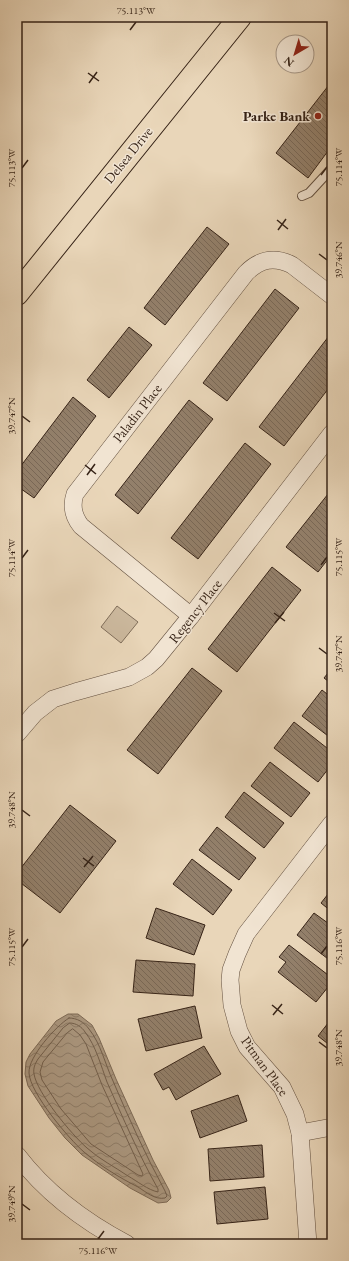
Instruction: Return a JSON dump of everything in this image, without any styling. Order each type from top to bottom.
[{"type":"main road","name":"Delsea Drive","points":[[17,294],[240,17]]},
{"type":"street","name":"Paladin Place","points":[[191,616],[81,526],[74,515],[72,507],[75,494],[241,279],[253,266],[268,260],[286,262],[332,296]]},
{"type":"street","name":"Regency Place","points":[[17,734],[35,713],[53,700],[74,692],[120,681],[139,673],[156,659],[332,433]]},
{"type":"street","name":"Pitman Place","points":[[308,1244],[300,1133],[295,1114],[286,1094],[276,1080],[255,1057],[243,1039],[232,1005],[230,980],[237,954],[246,934],[332,824]]},
{"type":"street","points":[[300,1133],[332,1127]]},
{"type":"street","points":[[17,1155],[39,1180],[68,1207],[91,1223],[127,1244]]},
{"type":"lane","points":[[302,196],[309,193],[332,168]]},
{"type":"shaded area","points":[[117,606],[138,622],[121,643],[101,627]]},
{"type":"water","points":[[68,1014],[78,1014],[92,1025],[99,1038],[153,1160],[169,1190],[171,1198],[167,1202],[158,1203],[130,1188],[82,1155],[65,1138],[49,1118],[28,1086],[25,1074],[26,1062],[30,1054],[56,1021]]},
{"type":"building","name":"Parke Bank","points":[[332,81],[332,155],[328,151],[308,178],[276,153]]},
{"type":"building","points":[[207,227],[229,244],[165,325],[144,308]]},
{"type":"building","points":[[275,289],[299,308],[227,401],[203,383]]},
{"type":"building","points":[[129,327],[152,345],[109,398],[87,380]]},
{"type":"building","points":[[332,332],[332,384],[284,446],[259,427]]},
{"type":"building","points":[[73,397],[96,416],[34,498],[17,486],[17,471]]},
{"type":"building","points":[[189,400],[213,419],[138,514],[115,495]]},
{"type":"building","points":[[245,443],[271,464],[198,559],[171,538]]},
{"type":"building","points":[[332,489],[332,554],[318,572],[286,547]]},
{"type":"building","points":[[272,567],[301,590],[237,672],[208,649]]},
{"type":"building","points":[[192,668],[222,691],[158,774],[127,750]]},
{"type":"building","points":[[332,668],[332,684],[324,678]]},
{"type":"building","points":[[322,690],[332,698],[332,739],[302,716]]},
{"type":"building","points":[[294,722],[332,752],[332,764],[318,782],[274,748]]},
{"type":"building","points":[[270,762],[310,793],[291,817],[251,786]]},
{"type":"building","points":[[244,792],[284,823],[264,848],[225,817]]},
{"type":"building","points":[[70,805],[116,841],[60,913],[17,880],[17,873]]},
{"type":"building","points":[[217,827],[256,858],[239,880],[199,850]]},
{"type":"building","points":[[192,859],[232,890],[213,915],[173,884]]},
{"type":"building","points":[[332,889],[332,912],[321,903]]},
{"type":"building","points":[[156,908],[205,925],[194,955],[146,938]]},
{"type":"building","points":[[314,913],[332,926],[332,962],[297,935]]},
{"type":"building","points":[[289,945],[332,978],[332,982],[316,1002],[278,972],[286,962],[279,957]]},
{"type":"building","points":[[136,960],[195,964],[193,996],[133,992]]},
{"type":"building","points":[[195,1006],[202,1038],[146,1051],[138,1019]]},
{"type":"building","points":[[332,1018],[332,1047],[318,1036]]},
{"type":"building","points":[[204,1046],[221,1074],[176,1100],[169,1087],[163,1090],[154,1074]]},
{"type":"building","points":[[238,1095],[247,1121],[200,1138],[191,1111]]},
{"type":"building","points":[[262,1145],[264,1177],[210,1181],[208,1149]]},
{"type":"building","points":[[265,1187],[268,1219],[217,1224],[214,1192]]},
{"type":"place","name":"Parke Bank","points":[[318,116]]}]
